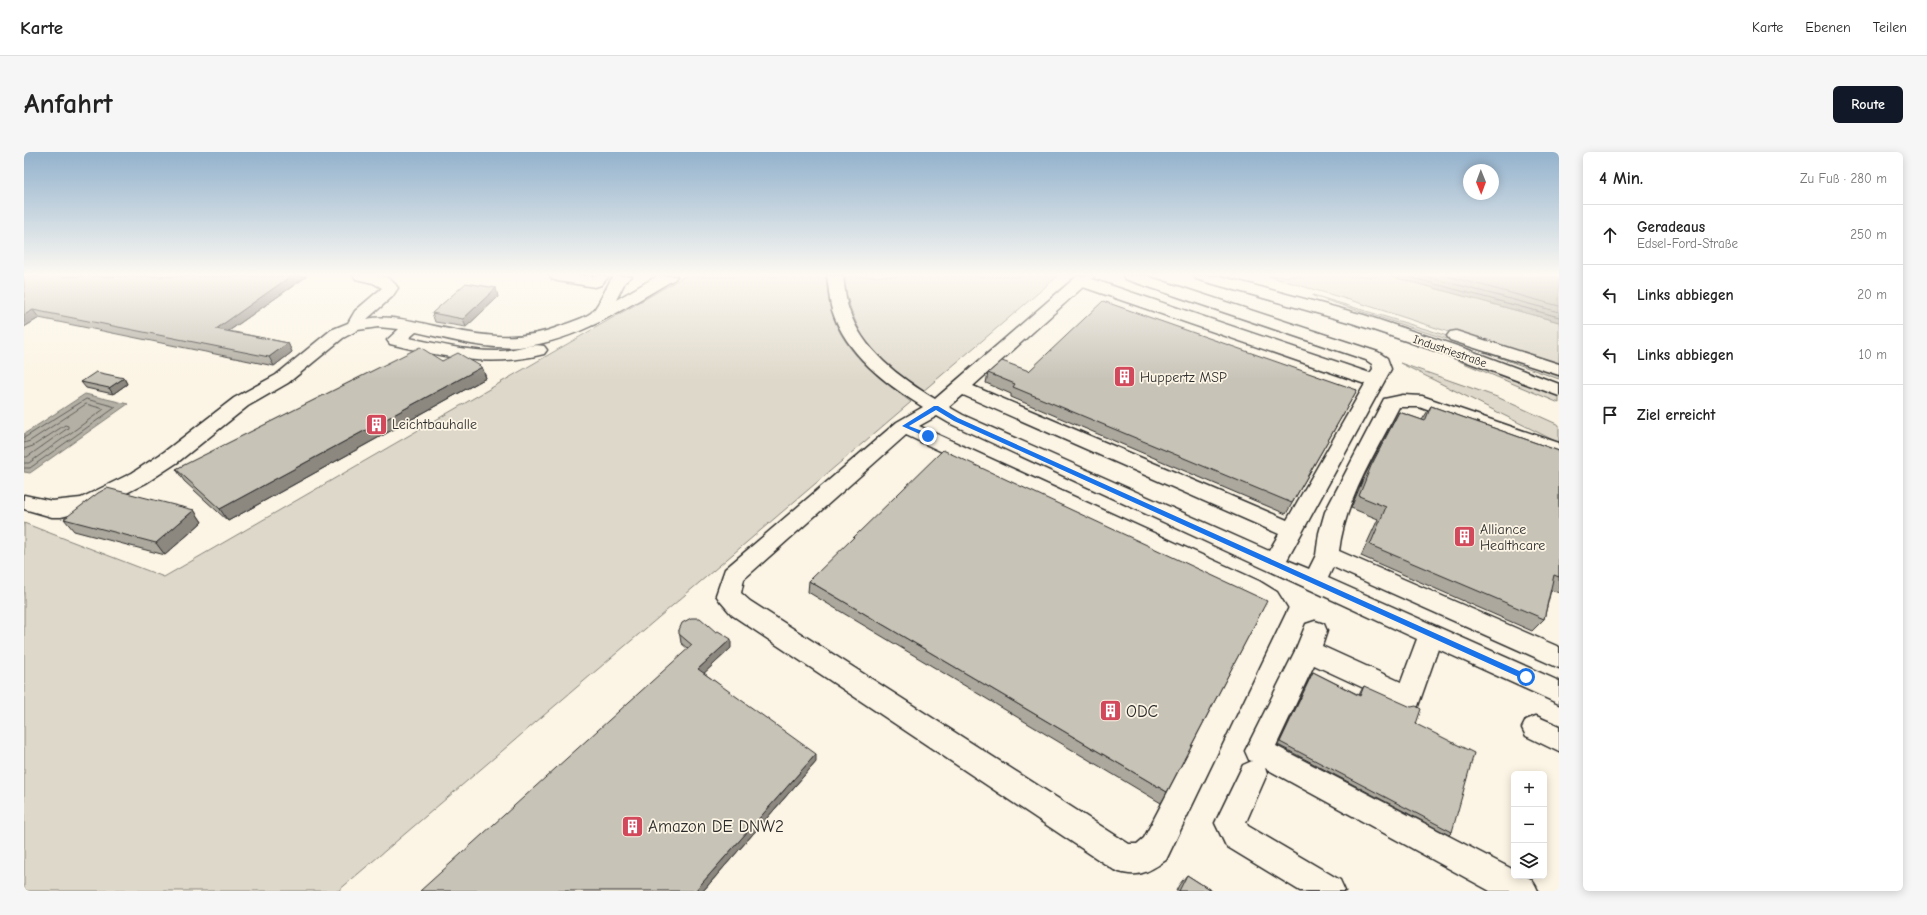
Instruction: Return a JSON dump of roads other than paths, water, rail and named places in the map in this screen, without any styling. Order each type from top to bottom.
[{"type":"main road","points":[[354,326],[361,314],[365,310]]},
{"type":"main road","points":[[323,345],[358,336],[374,336],[478,357],[503,358],[522,355],[538,350],[576,326],[606,310]]},
{"type":"main road","points":[[841,310],[851,333],[872,361],[904,389],[963,423],[1559,693]]},
{"type":"main road","points":[[904,426],[1251,587],[1269,600],[1275,608],[1155,849],[1141,859],[1125,859],[741,608],[728,595],[733,575],[779,534],[904,426],[936,408],[1047,310]]},
{"type":"main road","points":[[1180,310],[1379,375]]},
{"type":"main road","points":[[1202,310],[1379,375]]},
{"type":"main road","points":[[1235,310],[1372,356],[1381,362],[1379,375],[1273,564]]},
{"type":"main road","points":[[1315,310],[1439,355],[1559,405]]},
{"type":"main road","name":"Industriestraße","points":[[1327,310],[1358,319],[1460,353],[1559,390]]},
{"type":"main road","name":"Industriestraße","points":[[1352,310],[1559,382]]},
{"type":"main road","points":[[1373,310],[1559,370]]},
{"type":"main road","points":[[24,502],[52,509],[72,508],[99,498],[139,478],[171,457],[241,402],[282,379],[337,334],[354,326],[378,322],[413,326],[486,339],[519,342],[540,338],[576,326]]},
{"type":"main road","points":[[396,340],[413,326]]},
{"type":"main road","points":[[961,387],[1292,531]]},
{"type":"main road","points":[[1314,582],[1327,555],[1336,512],[1387,411],[1391,404],[1396,401],[1408,400],[1422,402],[1549,446],[1559,451]]},
{"type":"main road","points":[[1327,555],[1559,655]]},
{"type":"main road","points":[[1431,634],[1409,698],[1312,641],[1259,751],[1522,891]]},
{"type":"main road","points":[[1253,774],[1230,823],[1236,836],[1329,891]]},
{"type":"water","points":[[1517,310],[1559,310],[1559,322]]},
{"type":"water","points":[[85,394],[128,404],[30,473],[24,472],[24,434]]},
{"type":"place","name":"Huppertz MSP","points":[[1125,377]]},
{"type":"place","name":"Leichtbauhalle","points":[[376,424]]},
{"type":"place","name":"Alliance Healthcare","points":[[1464,537]]},
{"type":"place","name":"ODC","points":[[1111,711]]},
{"type":"place","name":"Amazon DE DNW2","points":[[632,826]]}]
